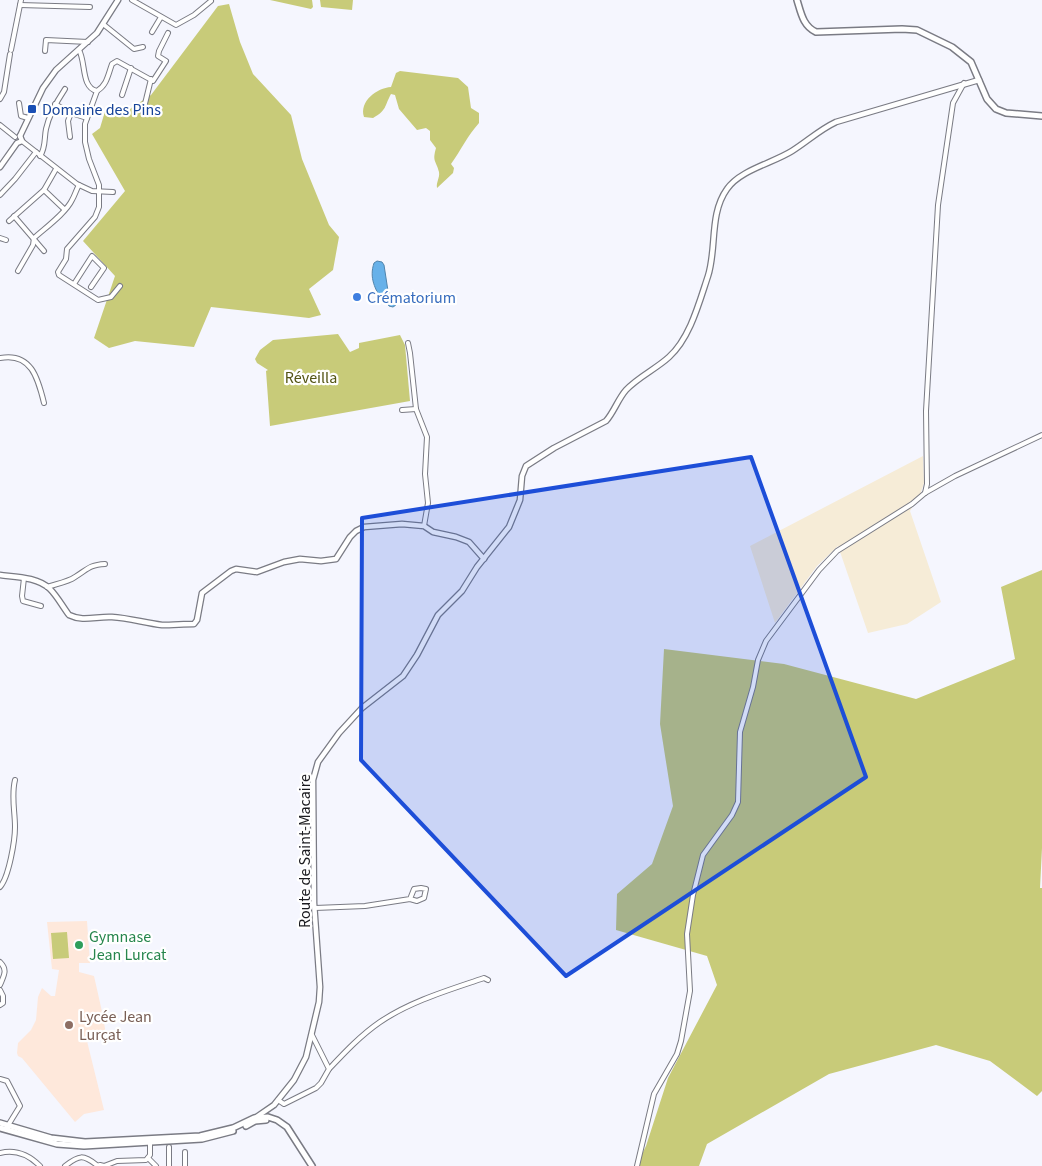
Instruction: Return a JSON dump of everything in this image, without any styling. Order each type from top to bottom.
[{"type":"main road","points":[[796,0],[805,24],[816,32],[902,28],[918,30],[965,55],[971,62],[987,99],[1000,112],[1042,116]]},
{"type":"main road","points":[[150,1141],[209,1134],[233,1128],[254,1118],[270,1118],[283,1123],[312,1166]]},
{"type":"main road","points":[[0,1124],[51,1138],[78,1142],[202,1139],[228,1133],[262,1120],[274,1122],[292,1135]]},
{"type":"main road","points":[[0,1128],[7,1127]]},
{"type":"street","points":[[49,0],[49,6]]},
{"type":"street","points":[[113,192],[92,192],[56,169],[36,152],[14,140],[28,118],[43,88],[56,70],[97,34],[118,0]]},
{"type":"street","points":[[132,0],[176,25],[194,15],[211,2]]},
{"type":"street","points":[[0,99],[4,92],[20,2],[49,6],[90,7]]},
{"type":"street","points":[[152,32],[161,17]]},
{"type":"street","points":[[103,24],[134,49],[143,47]]},
{"type":"street","points":[[143,112],[152,80],[166,61],[158,56],[158,52],[168,33]]},
{"type":"street","points":[[45,51],[46,40],[88,42]]},
{"type":"street","points":[[79,50],[84,63],[87,84],[90,89],[97,91]]},
{"type":"street","points":[[120,286],[111,297],[98,300],[59,275],[58,272],[66,258],[67,249],[96,217],[99,207],[99,185],[85,142],[85,124],[97,91],[106,82],[114,62],[121,62],[152,80]]},
{"type":"street","points":[[122,95],[131,68]]},
{"type":"street","points":[[0,76],[6,78]]},
{"type":"street","name":"Route de Saint-Macaire","points":[[254,1118],[268,1110],[294,1080],[306,1058],[319,1002],[313,780],[318,762],[339,733],[362,708],[403,676],[417,655],[438,615],[462,591],[484,558],[509,527],[520,500],[522,476],[526,466],[554,448],[606,421],[626,390],[661,364],[677,349],[692,322],[704,288],[713,253],[716,212],[720,199],[731,183],[793,150],[820,130],[836,122],[964,83],[980,80]]},
{"type":"street","points":[[925,494],[926,411],[938,206],[953,103],[964,83]]},
{"type":"street","points":[[40,156],[45,145],[46,129],[55,104],[65,89]]},
{"type":"street","points":[[19,102],[21,116],[28,118]]},
{"type":"street","points":[[55,104],[71,113],[87,118]]},
{"type":"street","points":[[70,137],[68,121],[71,113]]},
{"type":"street","points":[[0,125],[17,136]]},
{"type":"street","points":[[0,166],[19,142]]},
{"type":"street","points":[[0,195],[36,152]]},
{"type":"street","points":[[9,221],[44,190],[56,169]]},
{"type":"street","points":[[18,271],[33,245],[34,238],[73,199],[73,195],[79,185]]},
{"type":"street","points":[[44,190],[64,209]]},
{"type":"street","points":[[14,216],[44,251]]},
{"type":"street","points":[[0,238],[6,240]]},
{"type":"street","points":[[74,284],[92,256],[104,268],[92,287]]},
{"type":"street","points":[[408,343],[416,409],[428,437],[425,474],[428,503],[424,526]]},
{"type":"street","points":[[0,358],[15,357],[26,361],[39,382],[44,403]]},
{"type":"street","points":[[402,410],[416,409]]},
{"type":"street","points":[[637,1166],[653,1098],[677,1054],[690,991],[687,934],[693,894],[703,855],[732,815],[738,802],[740,732],[763,647],[774,628],[827,560],[837,551],[955,476],[1042,434]]},
{"type":"street","points":[[0,575],[37,581],[49,588],[69,616],[74,618],[94,619],[110,617],[163,625],[194,624],[198,616],[202,593],[231,572],[242,569],[257,572],[284,562],[300,559],[321,561],[336,558],[350,536],[364,527],[402,524],[424,526],[433,532],[469,542],[484,558]]},
{"type":"street","points":[[49,588],[74,578],[97,564],[105,564]]},
{"type":"street","points":[[24,578],[23,601],[42,606]]},
{"type":"street","points":[[0,887],[6,877],[15,827],[12,790],[15,780]]},
{"type":"street","points":[[315,908],[366,906],[410,899]]},
{"type":"street","points":[[0,962],[6,973],[0,985]]},
{"type":"street","points":[[276,1102],[284,1104],[316,1088],[329,1069],[359,1038],[401,1009],[476,980],[484,978],[488,980]]},
{"type":"street","points":[[0,990],[3,996],[3,1003],[0,1005]]},
{"type":"street","points":[[312,1034],[329,1069]]},
{"type":"street","points":[[0,1079],[7,1081],[20,1106],[7,1127]]},
{"type":"street","name":"Route de Saint-Macaire","points":[[270,1118],[276,1102]]},
{"type":"street","points":[[268,1110],[270,1118]]},
{"type":"street","points":[[241,1128],[255,1120],[270,1118],[284,1128]]},
{"type":"street","points":[[65,1166],[74,1159],[83,1157],[98,1166],[102,1164],[104,1166],[117,1161],[142,1161],[148,1158],[151,1150],[150,1141]]},
{"type":"street","points":[[168,1147],[170,1166]]},
{"type":"street","points":[[185,1152],[185,1166]]},
{"type":"street","points":[[0,1153],[20,1153],[29,1156],[40,1166]]},
{"type":"street","points":[[148,1158],[156,1166]]},
{"type":"highlighted area","points":[[751,457],[866,777],[566,976],[361,760],[362,518]]},
{"type":"shaded area","points":[[923,456],[924,483],[920,495],[910,511],[941,602],[907,624],[868,633],[838,546],[817,566],[775,623],[750,546]]},
{"type":"shaded area","name":"Lycée Jean Lurçat","points":[[87,921],[90,963],[79,963],[79,972],[94,976],[103,1016],[106,1035],[86,1037],[104,1110],[84,1114],[75,1122],[17,1053],[18,1043],[31,1030],[36,1020],[38,997],[42,988],[51,996],[55,996],[59,970],[52,969],[47,922]]},
{"type":"green space","points":[[270,0],[312,0],[313,7],[311,9]]},
{"type":"green space","points":[[320,0],[353,0],[352,10],[321,7]]},
{"type":"green space","points":[[229,4],[240,42],[253,74],[291,115],[302,159],[329,225],[339,237],[333,270],[309,289],[321,315],[309,318],[211,307],[194,347],[135,341],[109,348],[94,338],[115,276],[83,241],[125,191],[92,134],[100,128],[106,108],[125,112],[151,95],[218,6]]},
{"type":"green space","points":[[400,71],[458,78],[468,87],[471,108],[479,113],[479,123],[471,132],[451,164],[454,168],[453,173],[437,188],[439,172],[434,159],[436,148],[430,140],[430,131],[426,128],[417,130],[399,109],[395,95],[391,94],[381,113],[373,118],[364,117],[364,106],[370,96],[380,90],[391,87],[396,73]]},
{"type":"green space","name":"Réveilla","points":[[338,334],[350,352],[359,348],[359,343],[400,335],[405,345],[410,401],[270,426],[266,371],[268,370],[257,363],[255,359],[260,350],[273,340]]},
{"type":"green space","points":[[1042,570],[1042,848],[1040,888],[1042,888],[1042,1091],[1037,1096],[990,1061],[936,1045],[829,1074],[707,1144],[699,1166],[636,1166],[646,1146],[668,1078],[717,985],[707,956],[616,930],[617,894],[652,864],[673,806],[660,724],[664,649],[784,664],[916,699],[1015,659],[1001,587]]},
{"type":"green space","points":[[67,932],[69,958],[53,959],[51,933]]},
{"type":"water","points":[[377,261],[382,262],[384,265],[388,291],[396,302],[396,305],[393,307],[389,306],[386,301],[383,302],[374,283],[372,274],[374,263]]},
{"type":"place","name":"Domaine des Pins","points":[[32,109]]},
{"type":"place","name":"Crématorium","points":[[357,297]]},
{"type":"place","name":"Gymnase Jean Lurcat","points":[[79,945]]},
{"type":"place","name":"Lycée Jean Lurçat","points":[[69,1025]]}]
